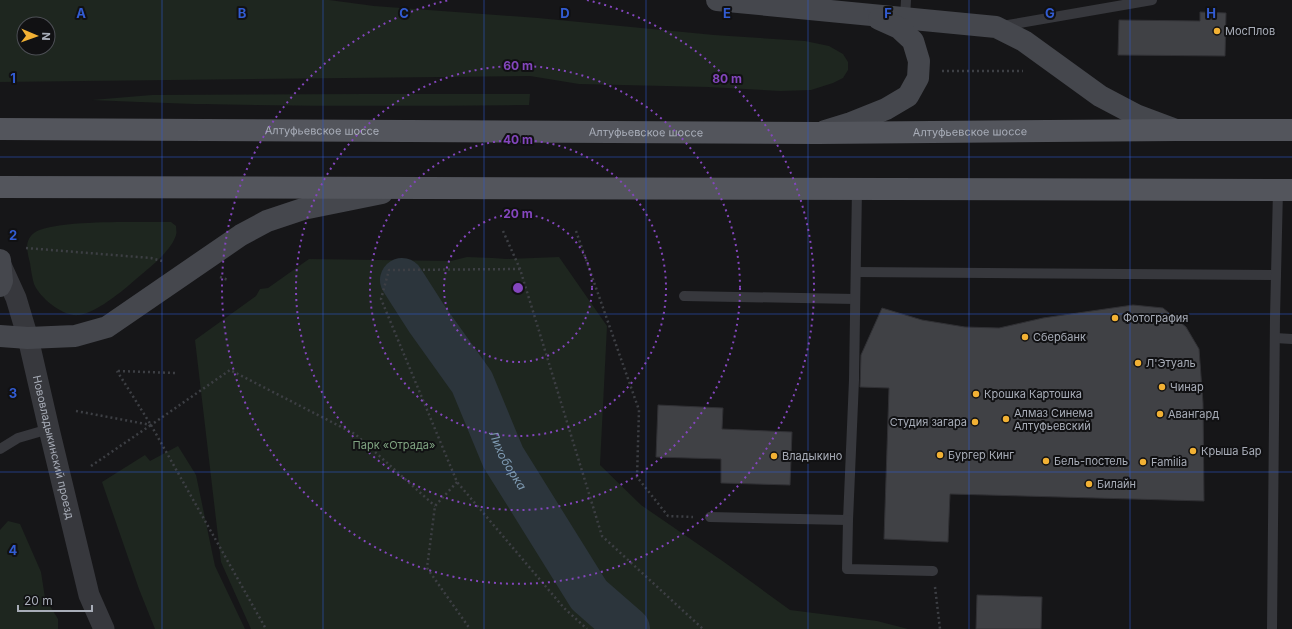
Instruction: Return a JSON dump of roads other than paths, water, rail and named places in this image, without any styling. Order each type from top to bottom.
[{"type":"main road","points":[[717,0],[869,15],[906,9],[996,27],[1024,41],[1100,96],[1136,115],[1176,130]]},
{"type":"main road","points":[[818,133],[851,123],[886,109],[908,96],[918,78],[919,61],[913,41],[899,28],[869,15]]},
{"type":"main road","name":"Алтуфьевское шоссе","points":[[0,129],[818,133],[1292,130]]},
{"type":"main road","points":[[0,187],[1285,190]]},
{"type":"main road","points":[[0,336],[28,338],[75,336],[107,327],[241,235],[267,221],[303,208],[402,189]]},
{"type":"street","name":"Нововладыкинский проезд","points":[[0,270],[16,298],[28,338],[48,429],[89,595],[104,629]]},
{"type":"lane","points":[[996,27],[1152,0]]},
{"type":"lane","points":[[857,188],[854,380],[847,569],[933,571]]},
{"type":"lane","points":[[1272,629],[1276,275],[1285,190]]},
{"type":"lane","points":[[856,272],[1276,275]]},
{"type":"lane","points":[[684,296],[855,299]]},
{"type":"lane","points":[[1275,338],[1292,338]]},
{"type":"lane","points":[[0,449],[18,438],[48,429]]},
{"type":"lane","points":[[710,517],[848,520]]},
{"type":"waterway","name":"Лихоборка","points":[[402,280],[427,319],[472,382],[503,457],[589,595],[628,629]]},
{"type":"place","name":"МосПлов","points":[[1217,31]]},
{"type":"place","name":"Фотография","points":[[1115,318]]},
{"type":"place","name":"Сбербанк","points":[[1025,337]]},
{"type":"place","name":"Л'Этуаль","points":[[1138,363]]},
{"type":"place","name":"Чинар","points":[[1162,387]]},
{"type":"place","name":"Крошка Картошка","points":[[976,394]]},
{"type":"place","name":"Авангард","points":[[1160,414]]},
{"type":"place","name":"Алмаз Синема Алтуфьевский","points":[[1006,419]]},
{"type":"place","name":"Студия загара","points":[[975,422]]},
{"type":"place","name":"Крыша Бар","points":[[1193,451]]},
{"type":"place","name":"Бургер Кинг","points":[[940,455]]},
{"type":"place","name":"Владыкино","points":[[774,456]]},
{"type":"place","name":"Бель-постель","points":[[1046,461]]},
{"type":"place","name":"Familia","points":[[1143,462]]},
{"type":"place","name":"Билайн","points":[[1089,484]]},
{"type":"park label","name":"Парк «Отрада»","points":[[394,445]]}]
